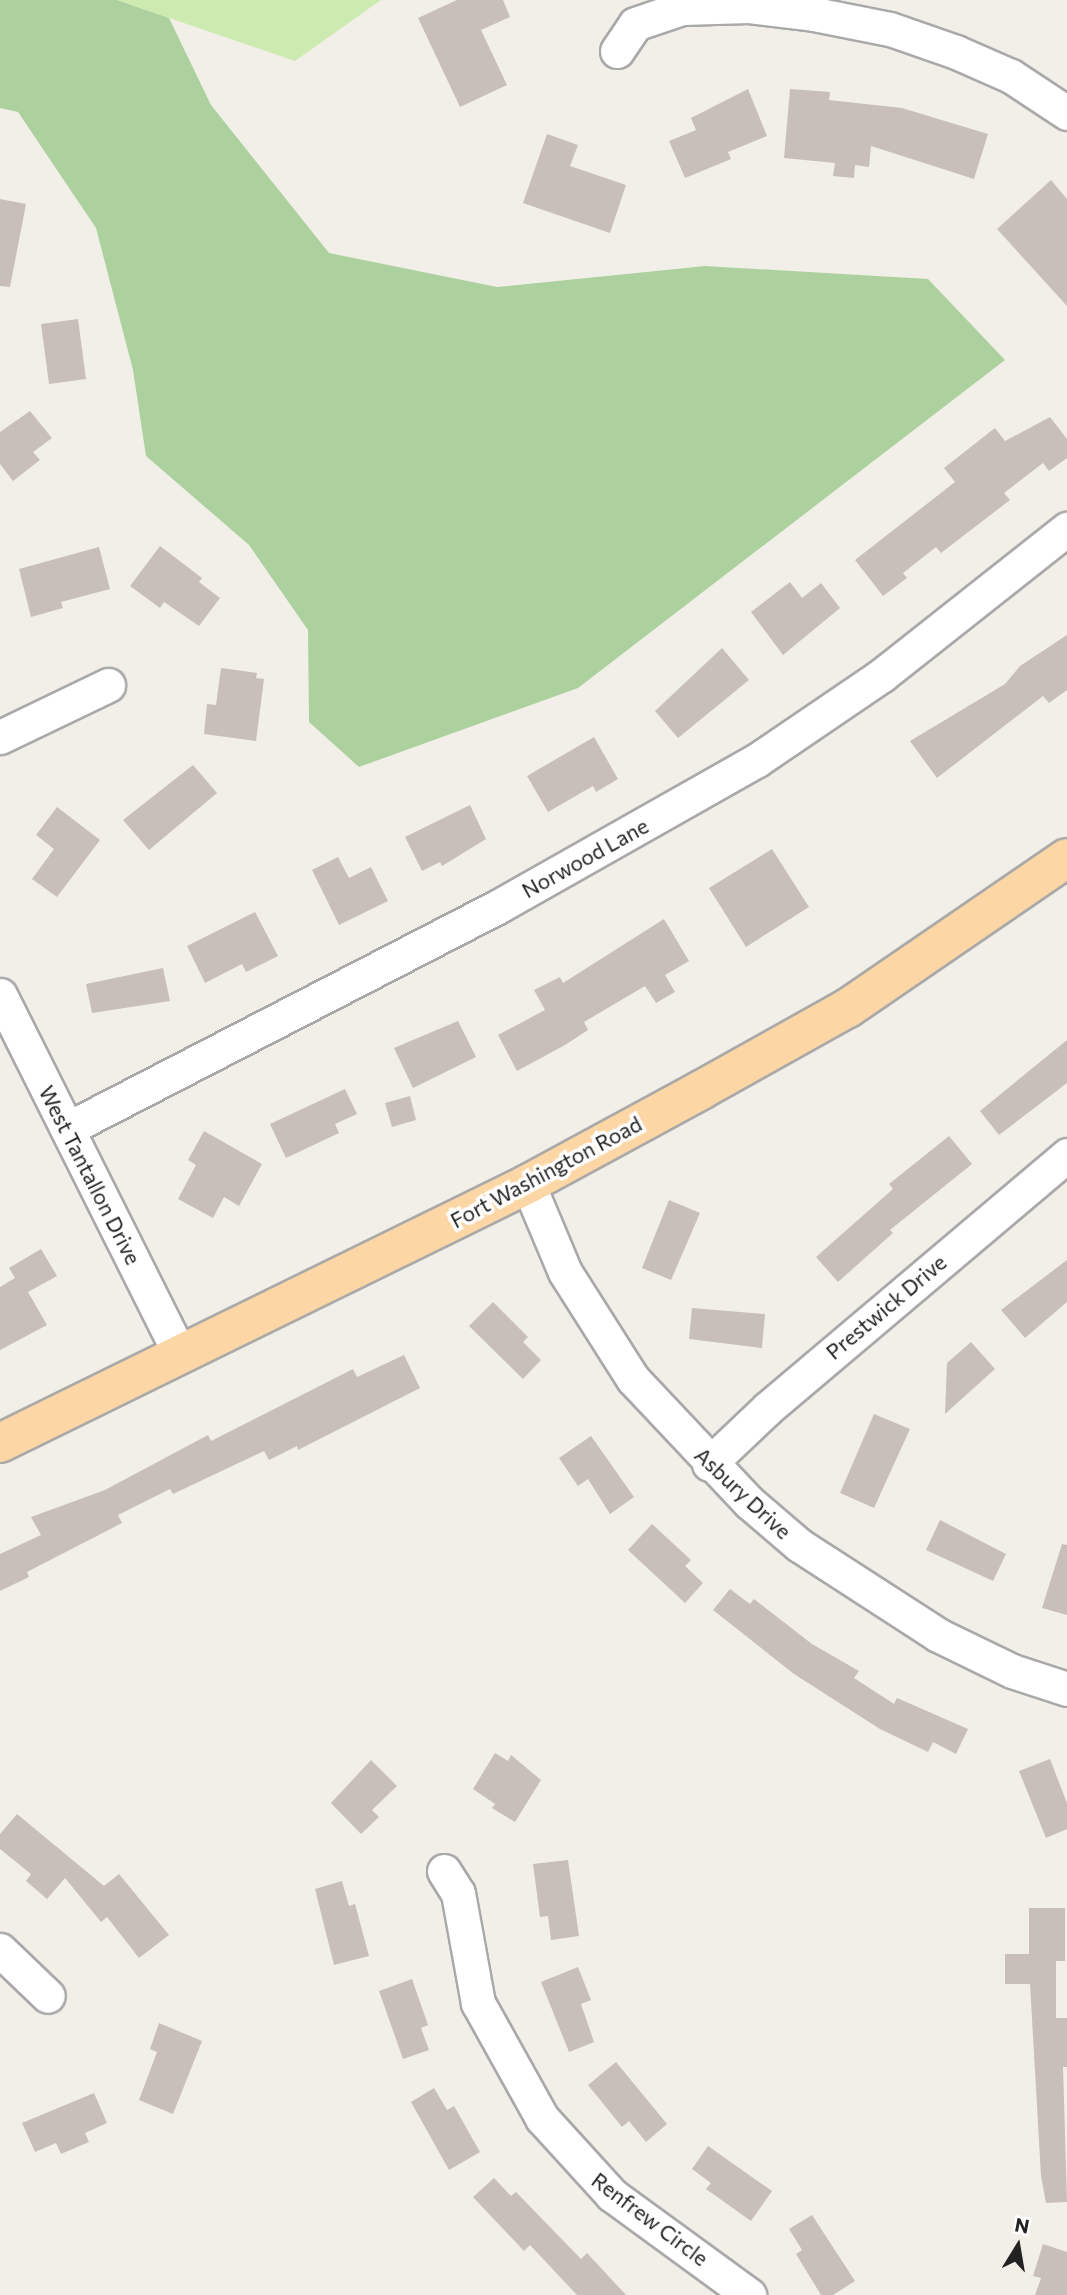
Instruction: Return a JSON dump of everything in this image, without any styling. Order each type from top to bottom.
[{"type":"main road","name":"Fort Washington Road","points":[[0,1443],[528,1184],[848,1008],[1067,858]]},
{"type":"street","points":[[617,51],[635,24],[682,8],[749,6],[814,14],[890,29],[956,52],[1012,76],[1067,113]]},
{"type":"street","name":"Norwood Lane","points":[[66,1129],[499,906],[746,766],[883,675],[1067,529]]},
{"type":"street","points":[[0,737],[108,685]]},
{"type":"street","name":"West Tantallon Drive","points":[[0,995],[180,1354]]},
{"type":"street","name":"Prestwick Drive","points":[[709,1464],[778,1399],[1067,1155]]},
{"type":"street","name":"Asbury Drive","points":[[528,1184],[565,1272],[598,1329],[633,1379],[709,1464],[799,1545],[864,1590],[1012,1671],[1067,1689]]},
{"type":"street","name":"Renfrew Circle","points":[[444,1871],[458,1893],[478,2003],[542,2118],[612,2195],[749,2295]]},
{"type":"street","points":[[0,1950],[48,1996]]},
{"type":"green space","points":[[0,0],[117,0],[169,18],[211,105],[329,253],[497,287],[705,266],[928,279],[1005,360],[578,688],[359,767],[309,722],[308,630],[249,545],[146,456],[133,370],[96,228],[18,112],[0,108]]},
{"type":"green space","points":[[117,0],[381,0],[295,61]]},
{"type":"building","points":[[457,0],[503,0],[510,17],[481,30],[507,85],[460,107],[418,18]]},
{"type":"building","points":[[748,89],[767,136],[728,152],[731,159],[685,178],[669,141],[696,130],[691,118]]},
{"type":"building","points":[[790,89],[830,92],[829,100],[902,108],[988,134],[974,179],[871,146],[869,167],[855,165],[854,178],[833,176],[835,163],[784,158]]},
{"type":"building","points":[[547,134],[578,145],[570,166],[626,185],[610,233],[523,203]]},
{"type":"building","points":[[1051,180],[1067,199],[1067,306],[997,229]]},
{"type":"building","points":[[0,199],[26,204],[10,287],[0,286]]},
{"type":"building","points":[[78,319],[86,379],[49,384],[41,324]]},
{"type":"building","points":[[30,411],[52,438],[33,452],[40,460],[13,481],[0,464],[0,432]]},
{"type":"building","points":[[1050,417],[1067,439],[1067,458],[1049,471],[1043,463],[1004,493],[1010,500],[941,553],[936,547],[903,573],[907,578],[883,596],[855,560],[955,482],[944,468],[995,428],[1005,441]]},
{"type":"building","points":[[160,546],[202,578],[199,582],[220,598],[199,626],[164,602],[160,608],[130,586]]},
{"type":"building","points":[[99,547],[110,589],[61,602],[63,608],[31,617],[19,569]]},
{"type":"building","points":[[790,582],[802,598],[821,583],[840,608],[783,655],[751,612]]},
{"type":"building","points":[[1067,635],[1067,690],[1049,703],[1043,696],[937,778],[910,741],[1005,684],[1020,666]]},
{"type":"building","points":[[722,648],[749,680],[678,738],[655,711]]},
{"type":"building","points":[[221,668],[257,673],[256,678],[264,679],[256,741],[204,734],[207,704],[216,705]]},
{"type":"building","points":[[594,737],[618,779],[596,792],[593,786],[548,812],[527,776]]},
{"type":"building","points":[[193,765],[217,793],[149,850],[123,820]]},
{"type":"building","points":[[470,805],[486,839],[442,866],[440,862],[422,871],[405,837]]},
{"type":"building","points":[[57,807],[100,840],[57,897],[32,879],[54,849],[36,835]]},
{"type":"building","points":[[772,849],[809,907],[746,947],[709,888]]},
{"type":"building","points":[[338,857],[349,878],[371,867],[388,901],[339,925],[312,870]]},
{"type":"building","points":[[255,912],[278,956],[246,972],[242,964],[205,983],[187,946]]},
{"type":"building","points":[[664,919],[689,961],[665,975],[675,992],[656,1003],[645,986],[584,1022],[588,1030],[517,1071],[498,1035],[545,1010],[534,990],[560,977],[563,983]]},
{"type":"building","points":[[163,968],[170,1001],[92,1013],[86,984]]},
{"type":"building","points":[[458,1021],[476,1057],[413,1088],[394,1048]]},
{"type":"building","points":[[1067,1040],[1067,1083],[999,1135],[980,1111]]},
{"type":"building","points":[[345,1089],[357,1114],[335,1124],[339,1133],[286,1158],[270,1124]]},
{"type":"building","points":[[410,1096],[416,1120],[392,1127],[385,1103]]},
{"type":"building","points":[[204,1131],[262,1164],[239,1206],[224,1197],[213,1218],[178,1199],[196,1165],[188,1160]]},
{"type":"building","points":[[949,1136],[972,1164],[890,1230],[893,1233],[838,1282],[816,1257],[893,1189],[889,1184]]},
{"type":"building","points":[[669,1200],[700,1213],[671,1280],[642,1268]]},
{"type":"building","points":[[41,1249],[57,1276],[28,1292],[47,1325],[0,1350],[0,1287],[15,1278],[9,1268]]},
{"type":"building","points":[[1067,1260],[1067,1302],[1025,1338],[1001,1310]]},
{"type":"building","points":[[493,1302],[528,1337],[523,1342],[541,1360],[523,1379],[469,1326]]},
{"type":"building","points":[[692,1308],[765,1314],[762,1348],[689,1339]]},
{"type":"building","points":[[971,1342],[995,1369],[945,1414],[947,1363]]},
{"type":"building","points":[[404,1355],[420,1388],[298,1450],[297,1446],[269,1460],[264,1451],[173,1494],[170,1489],[118,1515],[122,1523],[27,1572],[29,1577],[0,1591],[0,1554],[41,1535],[31,1517],[105,1490],[208,1435],[211,1441],[353,1369],[357,1377]]},
{"type":"building","points":[[874,1414],[910,1429],[874,1508],[840,1493]]},
{"type":"building","points":[[591,1436],[634,1497],[610,1514],[588,1479],[578,1486],[559,1458]]},
{"type":"building","points":[[940,1520],[1006,1554],[993,1581],[926,1550]]},
{"type":"building","points":[[652,1524],[691,1560],[685,1566],[703,1583],[685,1603],[628,1550]]},
{"type":"building","points":[[1062,1544],[1067,1545],[1067,1615],[1042,1608]]},
{"type":"building","points":[[730,1589],[750,1604],[754,1599],[812,1644],[859,1671],[854,1678],[894,1704],[897,1698],[968,1729],[956,1754],[933,1742],[928,1752],[880,1729],[794,1674],[713,1610]]},
{"type":"building","points":[[495,1753],[508,1761],[511,1755],[541,1780],[515,1822],[492,1808],[495,1804],[473,1789]]},
{"type":"building","points":[[1050,1759],[1067,1803],[1067,1829],[1046,1838],[1019,1771]]},
{"type":"building","points":[[371,1760],[397,1786],[372,1810],[379,1817],[361,1834],[331,1803]]},
{"type":"building","points":[[17,1814],[104,1886],[119,1874],[169,1935],[139,1958],[107,1917],[101,1922],[65,1878],[47,1899],[26,1881],[31,1874],[0,1849],[0,1834]]},
{"type":"building","points":[[568,1860],[579,1936],[551,1940],[548,1916],[540,1917],[533,1864]]},
{"type":"building","points":[[342,1881],[349,1906],[355,1904],[369,1956],[334,1965],[315,1889]]},
{"type":"building","points":[[1029,1908],[1065,1908],[1065,1961],[1056,1961],[1056,2018],[1067,2018],[1067,2067],[1063,2067],[1067,2202],[1046,2203],[1041,2176],[1030,1984],[1005,1984],[1005,1954],[1029,1954]]},
{"type":"building","points":[[578,1967],[591,2000],[581,2004],[594,2042],[569,2052],[541,1982]]},
{"type":"building","points":[[412,1979],[428,2025],[421,2028],[429,2050],[403,2059],[379,1991]]},
{"type":"building","points":[[159,2023],[202,2041],[173,2114],[139,2100],[157,2052],[150,2049]]},
{"type":"building","points":[[616,2062],[667,2124],[646,2142],[629,2121],[622,2127],[588,2085]]},
{"type":"building","points":[[434,2088],[447,2110],[454,2106],[480,2152],[449,2170],[411,2102]]},
{"type":"building","points":[[94,2093],[107,2123],[85,2133],[89,2142],[61,2154],[56,2143],[35,2152],[22,2123]]},
{"type":"building","points":[[708,2146],[772,2191],[751,2221],[706,2189],[711,2183],[692,2169]]},
{"type":"building","points":[[494,2178],[511,2196],[516,2192],[581,2259],[587,2253],[626,2295],[577,2295],[530,2245],[524,2251],[473,2197]]},
{"type":"building","points":[[812,2215],[855,2281],[833,2295],[821,2295],[796,2254],[802,2250],[789,2229]]},
{"type":"building","points":[[1043,2244],[1067,2252],[1067,2295],[1035,2295],[1041,2278],[1033,2276]]}]
